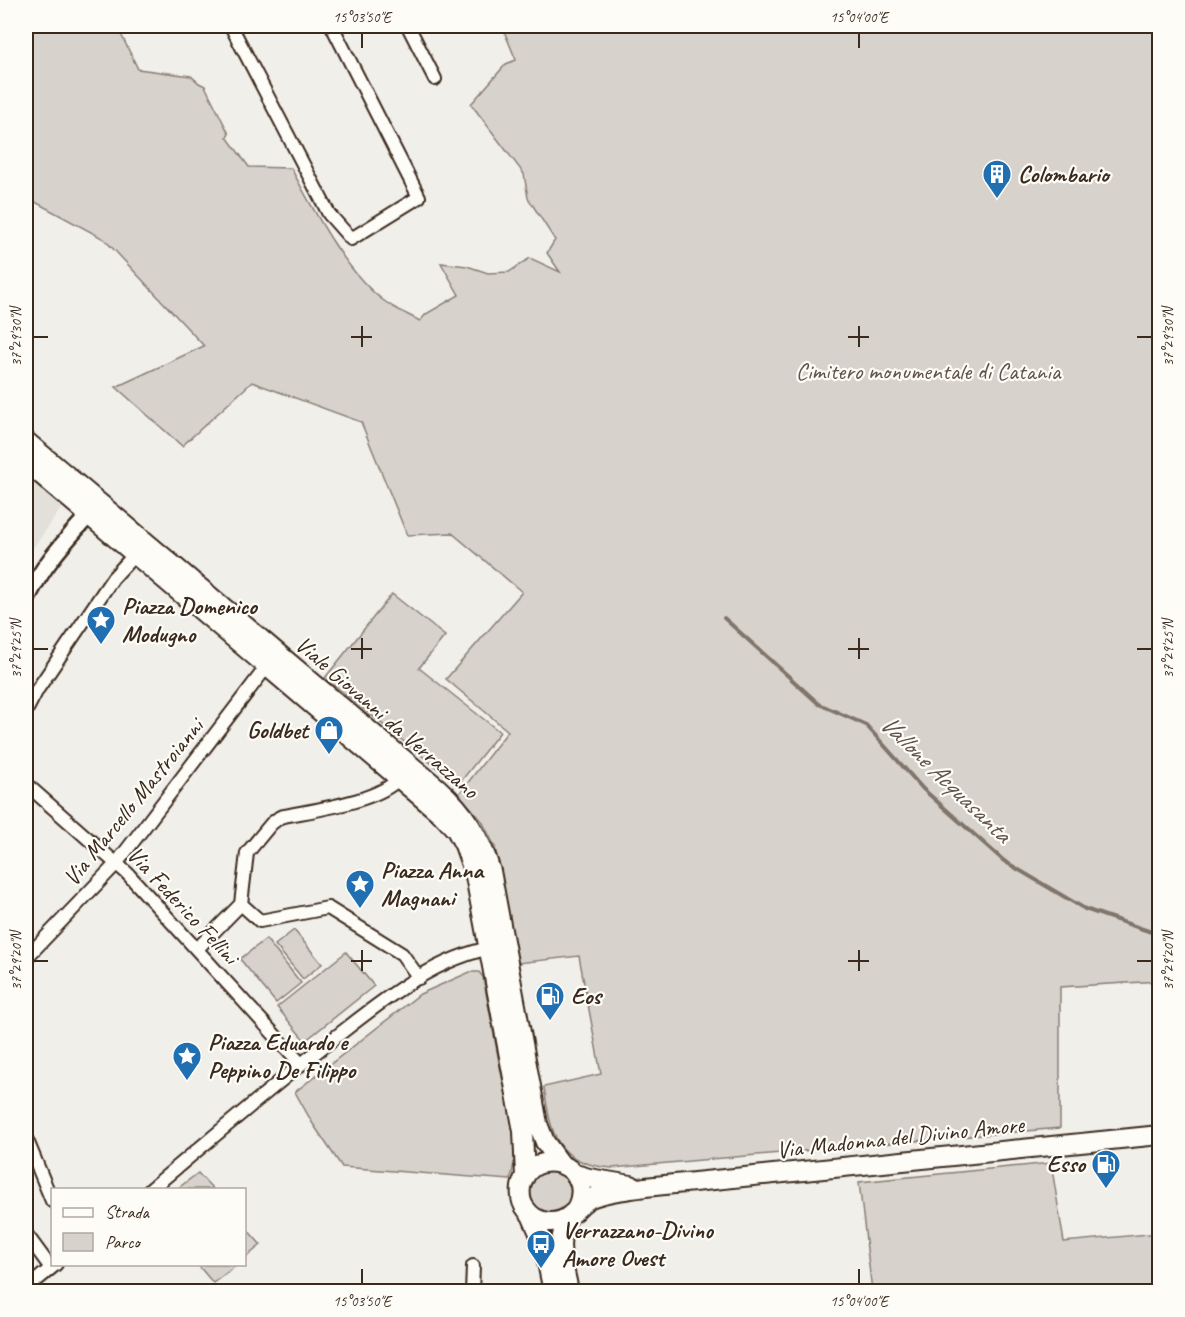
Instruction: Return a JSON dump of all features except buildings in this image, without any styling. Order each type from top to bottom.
[{"type":"main road","name":"Viale Giovanni da Verrazzano","points":[[26,441],[94,508],[135,554],[439,789],[464,814],[475,830],[486,855],[497,947],[520,1073],[525,1177]]},
{"type":"main road","name":"Viale Giovanni da Verrazzano","points":[[28,467],[94,508],[273,659],[399,778],[442,815],[456,830],[464,845],[497,947]]},
{"type":"main road","name":"Viale Giovanni da Verrazzano","points":[[520,1073],[540,1133],[550,1150],[568,1169]]},
{"type":"main road","name":"Via Madonna del Divino Amore","points":[[645,1187],[1160,1135]]},
{"type":"main road","points":[[553,1292],[543,1242],[521,1197],[521,1187],[525,1177],[538,1165],[549,1162],[589,1178],[645,1187]]},
{"type":"main road","points":[[568,1169],[579,1180],[581,1192],[562,1230],[560,1239],[569,1292]]},
{"type":"main road","points":[[531,1215],[550,1222],[564,1220],[588,1199],[645,1187]]},
{"type":"street","points":[[231,26],[329,214],[351,239],[419,197],[332,26]]},
{"type":"street","points":[[408,26],[435,79]]},
{"type":"street","points":[[26,601],[42,570],[94,508]]},
{"type":"street","points":[[26,711],[37,690],[113,578],[135,554]]},
{"type":"street","name":"Via Marcello Mastroianni","points":[[26,958],[116,864],[273,659]]},
{"type":"street","points":[[196,949],[241,904],[247,853],[271,824],[280,817],[372,796],[392,787],[399,778]]},
{"type":"street","name":"Via Federico Fellini","points":[[26,784],[116,864],[301,1064]]},
{"type":"street","points":[[241,904],[260,921],[327,908],[402,954],[419,978]]},
{"type":"street","points":[[152,1188],[301,1064],[385,999],[419,978],[461,958],[497,947]]},
{"type":"street","points":[[26,1138],[51,1199]]},
{"type":"street","points":[[26,1234],[51,1263]]},
{"type":"street","points":[[26,1289],[54,1266]]},
{"type":"street","points":[[472,1292],[473,1266]]},
{"type":"shaded area","points":[[34,482],[62,507],[26,558],[26,486]]},
{"type":"green space","name":"Cimitero monumentale di Catania","points":[[26,26],[117,26],[138,69],[191,76],[205,86],[229,134],[227,137],[249,167],[291,168],[333,241],[359,277],[387,303],[420,321],[426,314],[459,295],[441,263],[467,266],[488,273],[509,272],[530,258],[560,272],[547,253],[555,240],[528,198],[524,174],[471,104],[506,64],[516,60],[504,31],[499,26],[1159,26],[1159,981],[1060,987],[1060,1128],[612,1168],[593,1165],[568,1153],[554,1133],[544,1087],[601,1074],[579,956],[518,963],[495,847],[482,821],[459,794],[508,731],[446,679],[522,592],[452,533],[407,535],[361,422],[252,382],[182,446],[116,387],[204,346],[104,239],[26,197]]},
{"type":"green space","points":[[392,594],[445,636],[419,668],[500,732],[458,785],[325,678]]},
{"type":"green space","points":[[294,930],[322,964],[303,979],[275,945]]},
{"type":"green space","points":[[266,939],[301,983],[276,1003],[240,959]]},
{"type":"green space","points":[[346,952],[374,986],[305,1041],[277,1007]]},
{"type":"green space","points":[[470,972],[479,972],[483,977],[510,1112],[515,1154],[510,1180],[342,1167],[295,1092],[420,994]]},
{"type":"green space","points":[[1051,1163],[1064,1242],[1159,1233],[1160,1288],[1158,1291],[872,1291],[859,1182]]},
{"type":"green space","points":[[551,1167],[572,1179],[573,1202],[554,1216],[532,1208],[529,1192],[532,1178]]},
{"type":"green space","points":[[198,1173],[212,1188],[178,1188]]},
{"type":"green space","points":[[246,1228],[261,1245],[246,1257]]},
{"type":"green space","points":[[199,1266],[236,1266],[213,1283]]},
{"type":"waterway","name":"Vallone Acquasanta","points":[[724,618],[819,704],[866,725],[923,789],[1004,861],[1085,909],[1160,935]]},
{"type":"place","name":"Colombario","points":[[997,200]]},
{"type":"place","name":"Piazza Domenico Modugno","points":[[101,646]]},
{"type":"place","name":"Goldbet","points":[[329,756]]},
{"type":"place","name":"Piazza Anna Magnani","points":[[360,910]]},
{"type":"place","name":"Eos","points":[[550,1022]]},
{"type":"place","name":"Piazza Eduardo e Peppino De Filippo","points":[[187,1082]]},
{"type":"place","name":"Esso","points":[[1106,1190]]},
{"type":"place","name":"Verrazzano-Divino Amore Ovest","points":[[541,1270]]}]
